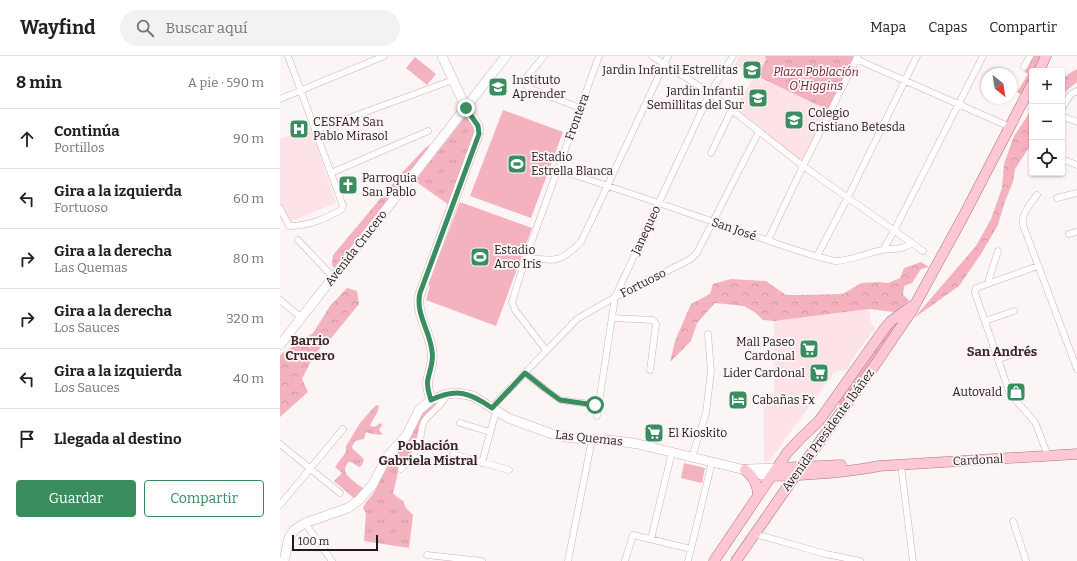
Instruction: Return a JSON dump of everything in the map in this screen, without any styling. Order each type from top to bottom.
[{"type":"main road","points":[[431,400],[427,384],[432,365],[432,350],[420,310],[420,293],[479,134],[478,126],[466,108],[442,56]]},
{"type":"main road","name":"Avenida Crucero","points":[[280,345],[506,56]]},
{"type":"main road","points":[[1040,68],[1046,56]]},
{"type":"main road","name":"Avenida Presidente Ibáñez","points":[[736,561],[920,299],[1029,90]]},
{"type":"main road","name":"Avenida Presidente Ibáñez","points":[[714,561],[787,453],[819,421],[885,328],[920,299]]},
{"type":"main road","points":[[896,318],[902,321],[901,328]]},
{"type":"main road","name":"Las Quemas","points":[[283,560],[290,535],[297,527],[348,508],[362,498],[373,484],[387,457],[406,436],[419,410],[431,400],[447,394],[458,393],[473,396],[520,423],[552,434],[566,437],[638,444],[762,475],[774,472]]},
{"type":"main road","points":[[837,396],[836,400],[838,406],[841,407],[847,404]]},
{"type":"main road","points":[[801,438],[808,435],[814,437],[816,442],[815,448]]},
{"type":"main road","name":"Cardonal","points":[[774,472],[795,476],[855,470],[878,466],[1077,454]]},
{"type":"main road","name":"Cardonal","points":[[774,472],[802,467],[857,464],[878,466]]},
{"type":"main road","points":[[745,470],[755,480],[758,488],[752,512],[755,517],[761,518],[767,516]]},
{"type":"main road","points":[[782,494],[796,483],[814,474]]},
{"type":"street","points":[[280,208],[289,226],[312,223],[341,210],[343,206],[288,56]]},
{"type":"street","points":[[280,99],[384,56]]},
{"type":"street","points":[[544,56],[526,78],[527,86],[531,89],[580,108]]},
{"type":"street","name":"Frontera","points":[[546,350],[515,310],[512,305],[513,299],[526,257],[599,56]]},
{"type":"street","points":[[652,56],[710,93],[803,166],[923,251]]},
{"type":"street","points":[[526,257],[556,260],[562,258],[582,241],[668,56]]},
{"type":"street","name":"Janequeo","points":[[597,416],[615,297],[710,93],[733,56]]},
{"type":"street","points":[[817,256],[848,197],[917,56]]},
{"type":"street","points":[[883,250],[983,56]]},
{"type":"street","points":[[1024,67],[1030,56]]},
{"type":"street","points":[[768,240],[857,58],[905,81],[1010,127]]},
{"type":"street","points":[[316,130],[453,80]]},
{"type":"street","points":[[1065,104],[1071,94],[1077,90]]},
{"type":"street","points":[[711,153],[732,109]]},
{"type":"street","points":[[1065,117],[1077,122]]},
{"type":"street","points":[[331,173],[428,131]]},
{"type":"street","name":"Fortuoso","points":[[494,409],[525,373],[576,319],[615,297],[689,260],[697,253],[759,131]]},
{"type":"street","points":[[1065,160],[1077,165]]},
{"type":"street","name":"San José","points":[[558,170],[608,185],[658,204],[835,261],[843,261],[883,250],[903,249],[912,243]]},
{"type":"street","points":[[1057,198],[1077,193]]},
{"type":"street","points":[[1037,195],[1022,219],[1077,369]]},
{"type":"street","points":[[1069,234],[1077,232]]},
{"type":"street","points":[[298,240],[333,277]]},
{"type":"street","points":[[989,283],[998,251]]},
{"type":"street","points":[[1038,266],[976,288],[974,293],[999,359],[1010,394],[1035,422],[1048,456]]},
{"type":"street","points":[[280,300],[302,318]]},
{"type":"street","points":[[985,321],[1014,310]]},
{"type":"street","points":[[612,318],[653,320],[656,324],[650,370]]},
{"type":"street","points":[[692,457],[706,412],[712,371],[708,334]]},
{"type":"street","points":[[999,359],[1028,348]]},
{"type":"street","points":[[525,373],[560,400],[598,405]]},
{"type":"street","points":[[401,469],[415,454],[425,420],[443,402],[447,394]]},
{"type":"street","points":[[482,463],[494,409]]},
{"type":"street","points":[[460,423],[490,432]]},
{"type":"street","points":[[280,505],[343,429]]},
{"type":"street","points":[[568,561],[592,439]]},
{"type":"street","points":[[280,444],[340,493]]},
{"type":"street","points":[[651,539],[672,452]]},
{"type":"street","points":[[453,454],[508,470]]},
{"type":"street","points":[[688,561],[712,462]]},
{"type":"street","points":[[901,465],[913,561]]},
{"type":"street","points":[[1013,521],[1026,561]]},
{"type":"street","points":[[305,523],[332,561]]},
{"type":"street","points":[[755,534],[826,554],[860,561]]},
{"type":"street","points":[[625,561],[633,535],[691,549]]},
{"type":"street","points":[[427,555],[482,561]]},
{"type":"shaded area","name":"Colegio Cristiano Betesda","points":[[739,56],[765,56],[766,60],[757,76],[828,110],[803,162],[734,110],[755,75],[735,65]]},
{"type":"shaded area","points":[[311,128],[336,203],[289,222],[280,204],[280,139]]},
{"type":"shaded area","points":[[869,309],[871,322],[875,329],[850,362],[848,369],[834,373],[768,462],[764,463],[763,394],[774,394],[774,321]]},
{"type":"green space","name":"Plaza Población O'Higgins","points":[[765,56],[854,56],[828,110],[757,76],[766,60]]},
{"type":"green space","points":[[1032,56],[1042,56],[1036,68],[1029,68],[1029,81],[1022,95],[1017,92],[1028,74],[1025,72]]},
{"type":"green space","points":[[415,57],[436,74],[427,85],[406,68]]},
{"type":"green space","points":[[1077,69],[1077,82],[1065,92],[1065,78],[1068,74]]},
{"type":"green space","name":"Estadio Estrella Blanca","points":[[503,110],[563,132],[531,218],[470,196]]},
{"type":"green space","points":[[467,114],[471,119],[475,131],[449,205],[415,181]]},
{"type":"green space","points":[[1029,114],[1029,148],[1015,169],[1013,182],[1004,204],[998,225],[981,254],[959,286],[914,318],[976,246],[991,219],[1002,188],[1004,164],[1014,136]]},
{"type":"green space","points":[[432,144],[337,270],[332,265],[333,255],[401,174],[425,148]]},
{"type":"green space","name":"Estadio Arco Iris","points":[[460,202],[532,228],[496,326],[426,300],[430,286],[428,285]]},
{"type":"green space","points":[[921,262],[929,267],[921,269],[912,283],[904,286],[903,295],[909,300],[899,310],[894,312],[869,309],[774,321],[763,320],[756,313],[744,306],[715,303],[697,323],[691,341],[670,362],[675,341],[691,304],[710,294],[713,284],[731,279],[766,281],[786,295],[843,294],[861,283],[888,283],[900,278],[904,268]]},
{"type":"green space","points":[[347,288],[357,291],[359,304],[328,342],[321,347],[311,361],[302,379],[308,392],[280,417],[280,355],[313,333],[330,306]]},
{"type":"green space","points":[[899,321],[899,324],[841,404],[838,403],[886,332]]},
{"type":"green space","points":[[441,399],[436,407],[425,415],[420,423],[413,452],[398,468],[393,493],[403,501],[406,508],[413,515],[409,548],[364,541],[366,513],[363,508],[366,502],[378,485],[387,464],[409,440],[424,410]]},
{"type":"green space","points":[[376,405],[379,406],[377,414],[370,426],[374,427],[381,423],[382,425],[379,430],[383,435],[366,432],[364,439],[355,441],[352,447],[364,459],[362,465],[359,467],[351,462],[348,462],[345,468],[346,474],[364,489],[355,499],[334,481],[342,473],[335,467],[346,452],[346,446],[360,423]]},
{"type":"green space","points":[[684,463],[705,468],[702,483],[681,478]]},
{"type":"place","name":"Jardin Infantil Estrellitas","points":[[752,70]]},
{"type":"place","name":"Instituto Aprender","points":[[498,87]]},
{"type":"place","name":"Jardin Infantil Semillitas del Sur","points":[[758,98]]},
{"type":"place","name":"Colegio Cristiano Betesda","points":[[794,120]]},
{"type":"place","name":"CESFAM San Pablo Mirasol","points":[[299,129]]},
{"type":"place","name":"Estadio Estrella Blanca","points":[[517,164]]},
{"type":"place","name":"Parroquia San Pablo","points":[[348,185]]},
{"type":"place","name":"Estadio Arco Iris","points":[[480,257]]},
{"type":"place","name":"Mall Paseo Cardonal","points":[[809,349]]},
{"type":"place","name":"Lider Cardonal","points":[[819,373]]},
{"type":"place","name":"Autovald","points":[[1016,392]]},
{"type":"place","name":"Cabañas Fx","points":[[738,400]]},
{"type":"place","name":"El Kioskito","points":[[654,433]]},
{"type":"district","name":"Barrio Crucero","points":[[310,348]]},
{"type":"district","name":"San Andrés","points":[[1002,351]]},
{"type":"district","name":"Población Gabriela Mistral","points":[[428,452]]},
{"type":"route","points":[[466,108],[477,123],[479,134],[420,293],[419,301],[420,310],[431,343],[433,358],[427,384],[431,400],[442,395],[463,393],[479,399],[492,408],[525,373],[560,400],[595,405]]}]
